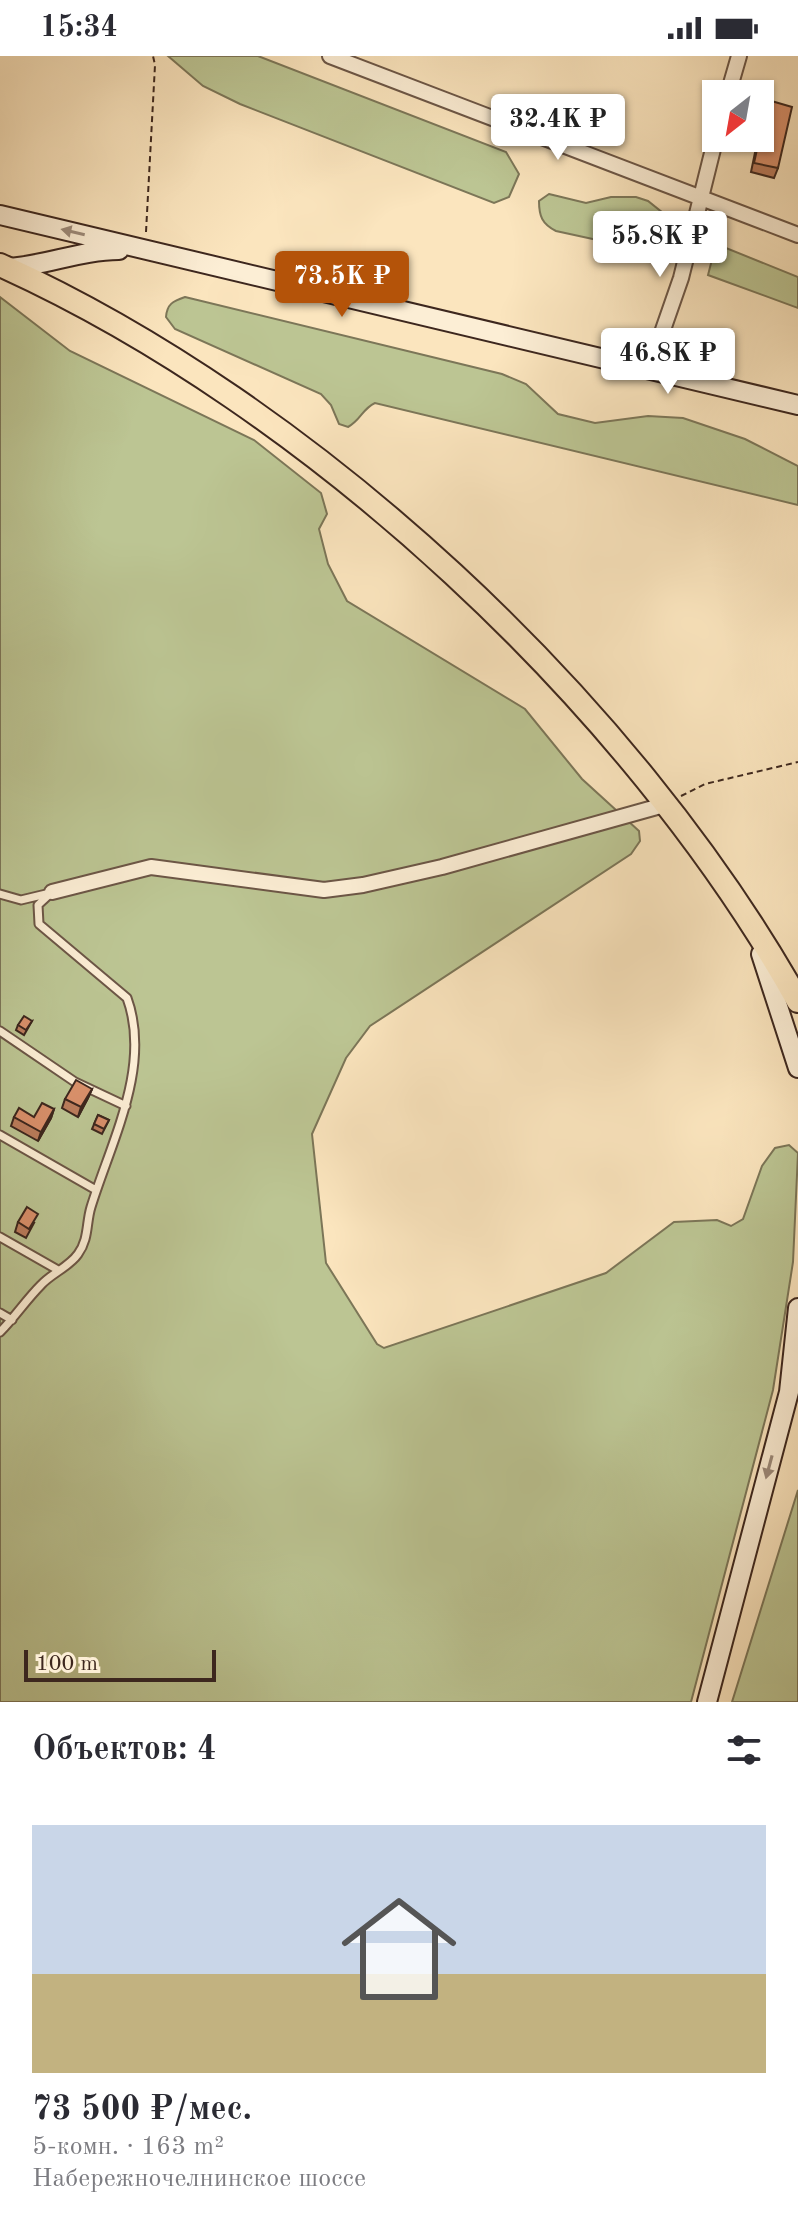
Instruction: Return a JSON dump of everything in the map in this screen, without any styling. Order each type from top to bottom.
[{"type":"main road","points":[[0,215],[798,405]]},
{"type":"main road","points":[[3,267],[40,267],[101,250],[146,250]]},
{"type":"main road","points":[[3,267],[72,301],[177,361],[277,430],[406,532],[509,628],[633,762],[748,917],[798,1001]]},
{"type":"main road","points":[[748,917],[782,1011],[798,1068]]},
{"type":"main road","points":[[707,1702],[789,1392],[798,1308]]},
{"type":"street","points":[[330,56],[798,235]]},
{"type":"street","points":[[732,80],[739,56]]},
{"type":"street","points":[[649,370],[681,278],[712,152]]},
{"type":"street","points":[[52,892],[151,867],[324,890],[363,885],[472,859],[664,805]]},
{"type":"lane","points":[[0,894],[21,900],[52,892]]},
{"type":"lane","points":[[0,1332],[58,1270],[80,1252],[87,1237],[88,1217],[96,1190],[126,1106],[134,1057],[133,1015],[127,998],[39,924],[38,905],[52,892]]},
{"type":"lane","points":[[0,1031],[75,1082],[126,1106]]},
{"type":"lane","points":[[0,1135],[96,1190]]},
{"type":"lane","points":[[0,1237],[58,1270]]},
{"type":"lane","points":[[0,1313],[12,1320]]},
{"type":"path","points":[[146,250],[153,56]]},
{"type":"path","points":[[664,805],[705,784],[798,762]]},
{"type":"green space","points":[[168,56],[258,56],[506,152],[519,174],[509,197],[494,203],[240,104],[203,86]]},
{"type":"green space","points":[[549,194],[586,203],[611,197],[636,197],[648,201],[668,217],[666,230],[646,246],[634,248],[556,231],[544,222],[540,211],[539,201]]},
{"type":"green space","points":[[716,244],[798,277],[798,308],[708,275]]},
{"type":"green space","points":[[0,297],[70,351],[254,440],[321,493],[327,514],[319,529],[328,564],[347,601],[525,709],[582,779],[639,831],[640,841],[631,854],[370,1026],[346,1058],[312,1134],[326,1263],[377,1344],[384,1348],[606,1273],[674,1222],[717,1220],[731,1226],[743,1219],[762,1166],[775,1148],[789,1145],[798,1153],[793,1262],[773,1390],[691,1702],[0,1702]]},
{"type":"green space","points":[[185,297],[502,374],[526,384],[558,414],[595,423],[648,416],[683,418],[745,439],[798,466],[798,505],[375,403],[348,427],[339,424],[331,405],[321,394],[175,329],[166,317],[168,309]]},
{"type":"green space","points":[[798,1490],[798,1702],[732,1702]]},
{"type":"building","points":[[774,102],[792,107],[778,168],[754,163],[756,152],[774,152]]},
{"type":"building","points":[[24,1016],[32,1021],[26,1030],[18,1025]]},
{"type":"building","points":[[76,1080],[92,1089],[81,1107],[65,1099]]},
{"type":"building","points":[[42,1103],[54,1109],[41,1132],[14,1117],[19,1108],[34,1117]]},
{"type":"building","points":[[98,1115],[109,1120],[104,1129],[94,1124]]},
{"type":"building","points":[[27,1207],[38,1214],[29,1229],[18,1222]]}]
